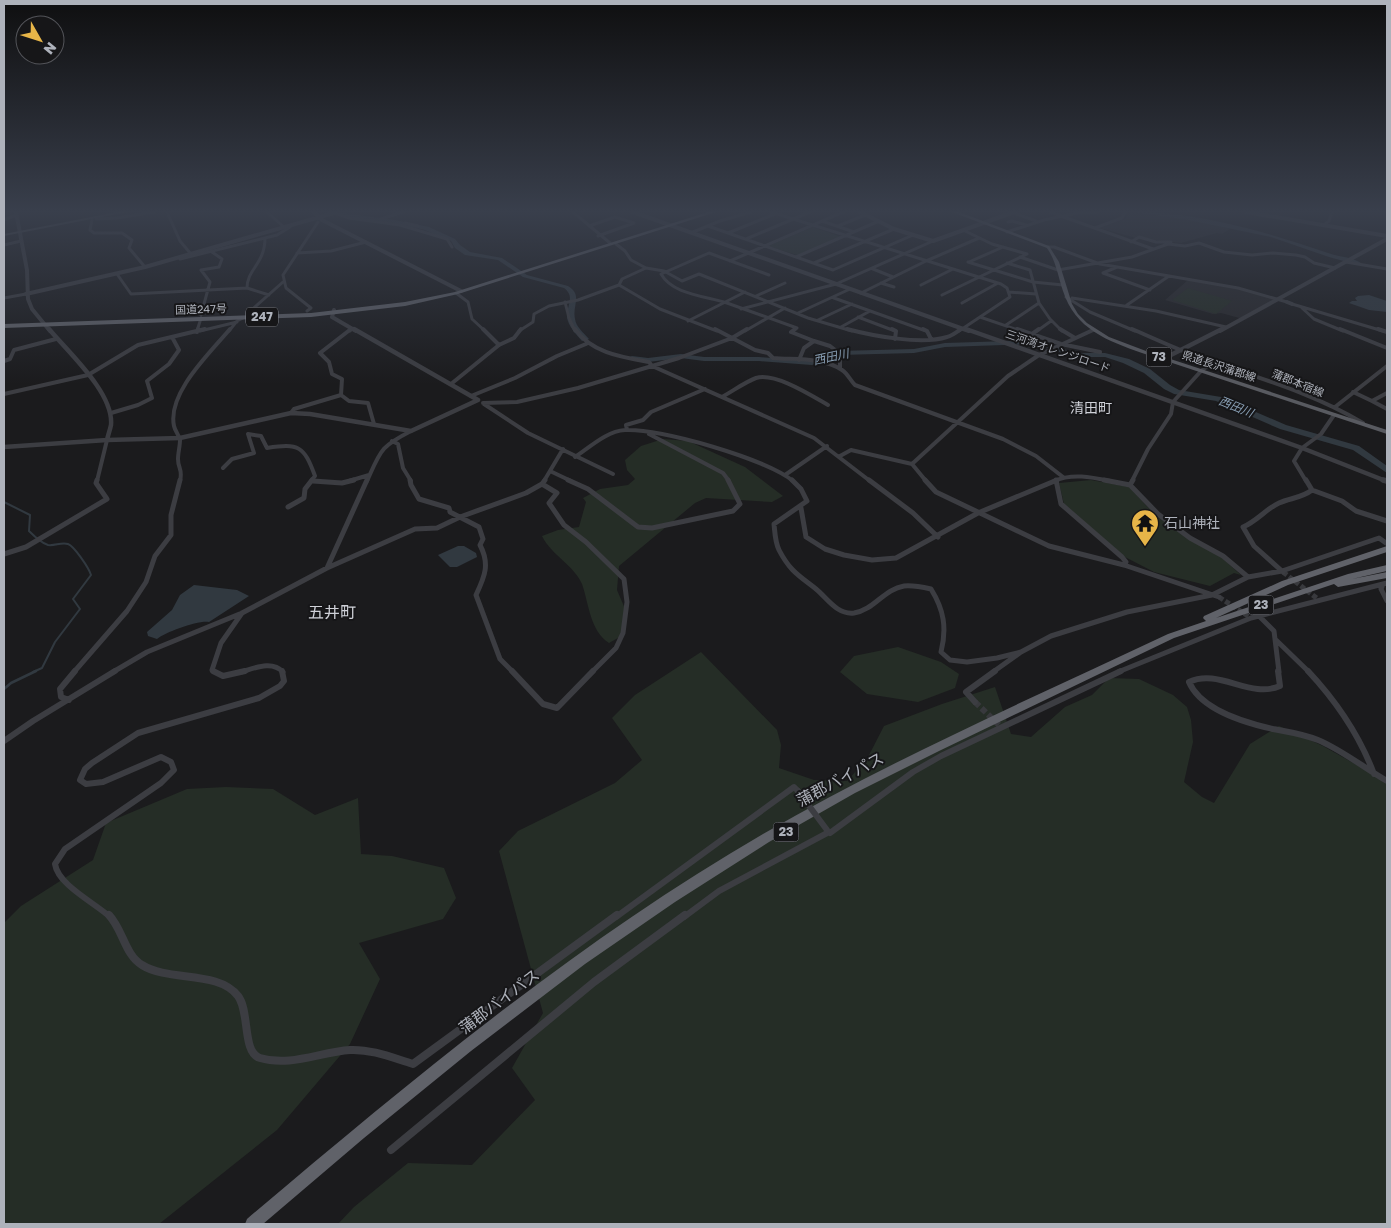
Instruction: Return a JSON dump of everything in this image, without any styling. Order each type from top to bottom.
[{"type":"highway","name":"国道247号","points":[[4,324],[245,316],[333,311],[405,304],[458,291],[529,269]]},
{"type":"highway","name":"国道247号","points":[[245,316],[333,311]]},
{"type":"highway","points":[[1171,636],[1286,583],[1386,546]]},
{"type":"highway","name":"蒲郡バイパス","points":[[252,1224],[359,1133],[466,1046],[581,960],[671,898],[765,838],[851,790],[1007,712],[1171,636],[1352,576],[1387,569]]},
{"type":"highway","name":"蒲郡バイパス","points":[[260,1224],[379,1122],[543,994],[613,943],[755,850],[854,793],[915,762],[1194,632],[1334,584],[1387,569]]},
{"type":"highway","points":[[1334,584],[1387,575]]},
{"type":"main road","name":"県道長沢蒲郡線","points":[[1058,270],[1066,298],[1074,313],[1093,330],[1121,344],[1387,432]]},
{"type":"street","points":[[4,554],[20,550],[107,499],[96,483],[107,440],[112,430],[111,413],[104,397],[88,375],[31,309],[26,294],[27,269]]},
{"type":"street","points":[[4,298],[136,269]]},
{"type":"street","points":[[197,332],[210,282],[200,270],[203,269]]},
{"type":"street","points":[[247,288],[247,278],[255,269]]},
{"type":"street","points":[[287,269],[283,275],[286,289],[296,298],[310,304],[311,308],[307,311]]},
{"type":"street","points":[[417,269],[458,291],[468,302],[469,317],[478,327],[494,337],[499,345]]},
{"type":"street","points":[[451,384],[499,345],[514,338],[520,330],[533,322],[535,313],[552,305],[578,300],[619,285],[622,279],[643,269]]},
{"type":"street","points":[[654,269],[664,271],[682,281],[699,274],[818,320],[859,333],[895,339],[947,338],[1009,299],[1009,292],[1005,286],[955,269]]},
{"type":"street","points":[[668,269],[661,274],[665,281],[696,296],[724,302],[798,328],[791,332],[814,341],[822,342],[841,354],[840,369]]},
{"type":"street","points":[[753,269],[769,275]]},
{"type":"street","name":"三河湾オレンジロード","points":[[794,269],[1302,448],[1387,481]]},
{"type":"street","points":[[741,309],[836,284],[872,269]]},
{"type":"street","points":[[874,269],[892,277]]},
{"type":"street","points":[[861,293],[908,269]]},
{"type":"street","points":[[921,285],[953,269]]},
{"type":"street","points":[[1028,269],[1030,270],[1040,303],[1051,321],[1062,333],[1074,338]]},
{"type":"street","points":[[1058,270],[1063,269]]},
{"type":"street","points":[[1112,269],[1103,273],[1150,290]]},
{"type":"street","points":[[1131,269],[1238,288],[1387,332]]},
{"type":"street","points":[[1164,359],[1279,300],[1333,269]]},
{"type":"street","points":[[942,294],[993,270],[1033,282],[1063,285]]},
{"type":"street","points":[[117,274],[131,294],[247,288],[269,295]]},
{"type":"street","points":[[1126,306],[1169,276]]},
{"type":"street","points":[[69,700],[61,697],[60,689],[128,611],[146,582],[155,556],[171,536],[172,515],[182,471],[178,462],[180,438],[174,428],[173,415],[181,392],[192,373],[237,322],[283,282]]},
{"type":"street","points":[[756,296],[785,283]]},
{"type":"street","points":[[881,283],[894,287]]},
{"type":"street","points":[[962,303],[998,283]]},
{"type":"street","points":[[619,285],[660,309],[732,338],[755,350],[768,353],[773,358],[811,360],[840,369],[849,376],[855,385],[1003,439],[1036,456],[1063,476]]},
{"type":"street","points":[[798,313],[850,289]]},
{"type":"street","points":[[688,321],[745,292]]},
{"type":"street","points":[[1009,292],[1036,294]]},
{"type":"street","points":[[834,298],[927,331],[931,339]]},
{"type":"street","points":[[1066,298],[1126,306],[1212,322],[1226,328]]},
{"type":"street","name":"蒲郡本宿線","points":[[1066,298],[1090,312],[1181,350],[1281,384],[1335,407],[1363,424]]},
{"type":"street","points":[[565,302],[568,318],[574,331],[586,344],[601,352],[649,362],[652,366],[814,438],[827,446],[913,514],[938,537]]},
{"type":"street","points":[[1006,326],[1040,303]]},
{"type":"street","points":[[818,320],[852,304]]},
{"type":"street","points":[[1300,306],[1314,319],[1387,348]]},
{"type":"street","points":[[483,403],[517,402],[578,388],[680,358],[732,338],[785,308]]},
{"type":"street","points":[[333,311],[332,317],[451,384],[528,433],[613,474]]},
{"type":"street","points":[[841,327],[870,311]]},
{"type":"street","points":[[858,317],[896,331],[895,339]]},
{"type":"street","points":[[980,317],[1062,344],[1100,352]]},
{"type":"street","points":[[1032,334],[1051,321]]},
{"type":"street","points":[[4,394],[88,375],[138,345],[237,322]]},
{"type":"street","points":[[341,395],[342,379],[332,374],[329,362],[320,352],[352,329]]},
{"type":"street","points":[[912,464],[990,391],[1038,355],[1093,330]]},
{"type":"street","points":[[111,413],[138,405],[152,398],[147,381],[169,364],[178,350],[172,337]]},
{"type":"street","points":[[4,361],[10,359],[14,350],[56,339]]},
{"type":"street","points":[[799,360],[800,352],[805,346],[814,341]]},
{"type":"street","points":[[471,396],[529,371],[559,354],[586,344]]},
{"type":"street","points":[[1130,485],[1148,449],[1171,414],[1173,402],[1201,371],[1213,362]]},
{"type":"street","points":[[1335,407],[1353,392],[1368,383],[1387,366]]},
{"type":"street","points":[[722,396],[762,377],[775,380],[828,405]]},
{"type":"street","points":[[627,430],[626,425],[630,422],[643,420],[650,412],[705,389]]},
{"type":"street","points":[[1353,392],[1387,408]]},
{"type":"street","points":[[1372,402],[1387,393]]},
{"type":"street","points":[[290,413],[294,409],[341,395]]},
{"type":"street","points":[[341,395],[349,401],[368,403],[374,424]]},
{"type":"street","points":[[328,568],[381,450],[392,441],[411,431],[478,400]]},
{"type":"street","points":[[4,447],[107,440],[180,438],[290,413],[310,414],[411,431]]},
{"type":"street","points":[[1334,414],[1321,434],[1302,448],[1294,461],[1312,490],[1342,501],[1356,510],[1387,521]]},
{"type":"street","points":[[223,468],[226,462],[234,458],[254,453],[244,423]]},
{"type":"street","points":[[575,457],[613,434],[627,430],[668,435],[761,464],[785,475],[805,493],[807,501],[802,508],[789,513],[774,524],[776,542],[796,576],[816,589],[838,609],[853,613],[872,605],[884,595],[901,586],[914,584],[930,588],[937,598],[946,624],[941,652],[950,660],[967,662],[997,658],[1014,652],[1021,652]]},
{"type":"street","points":[[550,471],[588,489],[638,527],[652,528],[733,511],[737,508],[740,504],[738,499],[732,485],[723,473],[646,432]]},
{"type":"street","points":[[248,434],[261,436],[267,448],[292,445],[306,452],[315,476],[305,489],[304,498],[288,507]]},
{"type":"street","points":[[392,441],[398,444],[403,468],[412,482],[411,485],[419,499],[449,508],[450,512],[479,527],[484,539],[480,545],[488,558],[486,575],[476,595],[500,659],[543,704],[557,708],[616,648],[623,633],[627,602],[624,579],[586,542],[564,525],[550,503],[557,493],[542,484]]},
{"type":"street","points":[[785,475],[827,446]]},
{"type":"street","points":[[4,741],[33,721],[147,652],[242,613],[328,568],[415,529],[437,528],[460,517],[526,493],[542,484],[563,449]]},
{"type":"street","points":[[840,456],[851,450],[912,464],[936,492],[1049,546],[1124,565],[1219,597]]},
{"type":"street","points":[[312,481],[342,483],[369,475]]},
{"type":"street","points":[[802,508],[806,537],[825,549],[844,555],[872,560],[896,558],[938,537],[978,513],[1056,479],[1063,476],[1087,476],[1130,485],[1166,520],[1190,538],[1223,556],[1248,577]]},
{"type":"street","points":[[1056,479],[1061,504],[1122,557],[1126,562],[1124,565]]},
{"type":"street","points":[[1283,571],[1267,559],[1245,534],[1243,527],[1256,523],[1268,508],[1290,498],[1309,493],[1312,490]]},
{"type":"street","points":[[975,702],[966,692],[1021,652],[1051,636],[1127,612],[1212,594],[1248,577],[1283,571],[1379,538],[1386,546]]},
{"type":"street","points":[[1385,584],[1381,589],[1387,601]]},
{"type":"street","points":[[391,1150],[594,982],[719,891],[828,831],[913,772],[941,756],[1118,673],[1259,616],[1385,584]]},
{"type":"street","points":[[242,613],[221,643],[212,670],[221,676],[232,675],[268,665],[277,667],[284,673],[284,681],[280,686],[259,698],[138,733],[92,763],[80,780],[86,784],[103,782],[161,758],[171,762],[174,770],[161,783],[65,849],[55,864],[56,872],[81,895],[102,909],[118,926],[139,964],[167,974],[209,980],[233,991],[244,1006],[250,1050],[254,1056],[268,1060],[304,1059],[350,1050],[371,1051],[414,1064],[794,787],[828,831]]},
{"type":"street","points":[[1259,616],[1274,631],[1280,686],[1269,690],[1211,678],[1198,678],[1189,682],[1190,688],[1199,698],[1228,713],[1268,728],[1310,736],[1387,781]]},
{"type":"street","points":[[1275,640],[1310,672],[1336,702],[1356,730],[1374,774]]},
{"type":"shaded area","points":[[1188,280],[1238,288],[1279,299],[1243,319],[1221,313],[1213,314],[1165,300]]},
{"type":"shaded area","points":[[1188,288],[1232,301],[1216,314],[1172,300]]},
{"type":"shaded area","points":[[1369,295],[1387,301],[1387,312],[1369,310],[1349,303],[1357,301],[1355,298],[1358,296]]},
{"type":"shaded area","points":[[663,439],[688,441],[745,467],[783,496],[772,502],[706,498],[695,503],[619,566],[617,590],[626,611],[625,634],[609,643],[598,632],[594,624],[582,584],[578,577],[551,549],[542,536],[558,530],[579,527],[586,502],[583,498],[600,489],[628,485],[635,479],[627,470],[625,460],[641,446]]},
{"type":"shaded area","points":[[1091,480],[1129,487],[1156,516],[1222,558],[1241,575],[1234,573],[1210,586],[1154,572],[1125,557],[1064,504],[1059,483]]},
{"type":"shaded area","points":[[458,546],[464,546],[476,553],[477,557],[457,567],[450,567],[438,555]]},
{"type":"shaded area","points":[[194,585],[237,590],[249,596],[209,622],[182,627],[157,639],[148,636],[147,632],[172,610],[180,595]]},
{"type":"shaded area","points":[[898,647],[941,662],[959,674],[955,688],[918,702],[867,694],[840,672],[854,656]]},
{"type":"shaded area","points":[[701,652],[777,730],[781,745],[779,768],[814,780],[847,781],[867,759],[884,726],[942,704],[995,687],[1011,734],[1031,737],[1065,707],[1092,695],[1109,678],[1139,679],[1173,695],[1187,707],[1191,720],[1193,742],[1184,782],[1202,797],[1214,803],[1250,744],[1279,726],[1323,746],[1387,782],[1387,1224],[338,1224],[354,1207],[408,1163],[472,1165],[535,1100],[512,1068],[543,1013],[499,851],[518,831],[615,783],[642,760],[612,718],[635,695]]},
{"type":"shaded area","points":[[226,787],[273,789],[315,815],[358,798],[361,854],[392,856],[444,868],[456,898],[443,919],[359,943],[380,979],[350,1044],[277,1130],[159,1224],[4,1224],[4,923],[21,906],[93,860],[106,823],[187,789]]},
{"type":"waterway","name":"西田川","points":[[515,269],[525,276],[556,283],[570,290],[574,297],[571,320],[585,339]]},
{"type":"waterway","name":"西田川","points":[[632,358],[648,360],[681,356],[704,359],[759,359],[812,363],[838,353],[914,351],[945,345],[1038,342],[1074,355],[1105,355],[1126,361],[1147,371],[1167,387],[1177,392],[1218,399],[1283,427],[1356,448],[1387,470]]},
{"type":"waterway","points":[[4,502],[30,515],[29,531],[40,541],[48,545],[68,544],[71,546],[91,575],[73,599],[80,609],[55,642],[42,668],[33,672]]},
{"type":"waterway","points":[[4,689],[11,683],[36,671]]},
{"type":"tunnel","points":[[1283,572],[1319,600]]},
{"type":"tunnel","points":[[1219,597],[1251,618]]},
{"type":"tunnel","points":[[975,702],[1000,726]]},
{"type":"place","name":"石山神社","points":[[1145,547]]},
{"type":"district","name":"清田町","points":[[1091,408]]},
{"type":"district","name":"五井町","points":[[332,612]]}]
